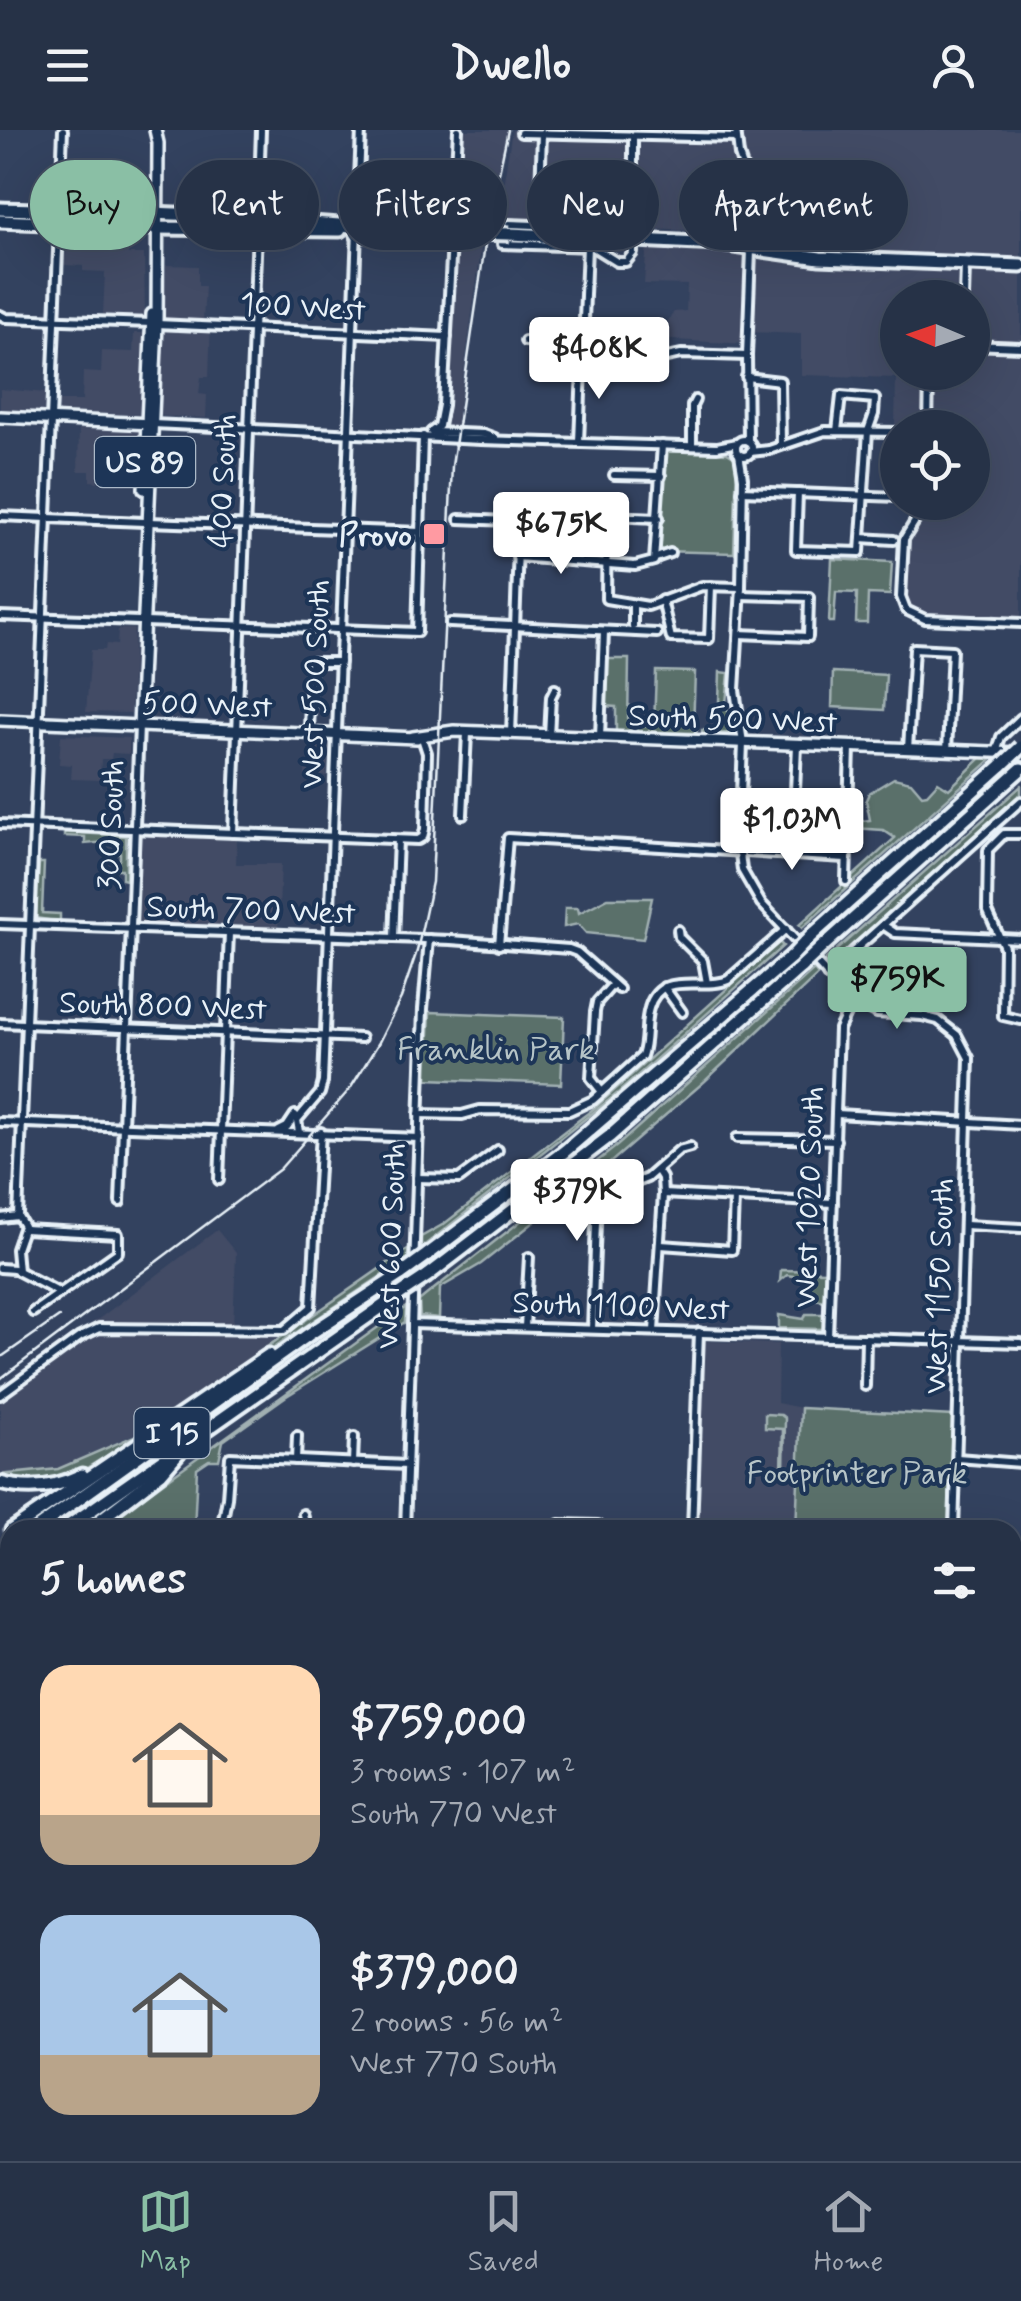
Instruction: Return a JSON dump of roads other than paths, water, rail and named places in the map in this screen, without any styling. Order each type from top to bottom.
[{"type":"highway","points":[[0,209],[30,210]]},
{"type":"highway","points":[[158,213],[176,215]]},
{"type":"highway","points":[[0,221],[30,223]]},
{"type":"highway","points":[[158,228],[176,227]]},
{"type":"highway","points":[[507,234],[527,234]]},
{"type":"highway","points":[[765,250],[820,258],[1021,266]]},
{"type":"highway","name":"I 15","points":[[49,1520],[308,1335],[427,1256],[565,1151],[791,957],[999,758],[1021,750]]},
{"type":"highway","name":"I 15","points":[[77,1520],[426,1276],[591,1151],[1021,769]]},
{"type":"highway","points":[[27,1520],[251,1366],[290,1341],[308,1335]]},
{"type":"highway","points":[[100,1520],[162,1473],[182,1447]]},
{"type":"highway","points":[[0,1483],[30,1488],[58,1485],[125,1452]]},
{"type":"main road","name":"300 South","points":[[139,726],[158,228],[155,130]]},
{"type":"main road","name":"300 South","points":[[158,142],[164,130]]},
{"type":"main road","points":[[0,417],[150,423]]},
{"type":"main road","name":"500 West","points":[[0,720],[417,737]]},
{"type":"main road","name":"South 500 West","points":[[417,737],[423,733],[511,734],[908,749],[999,758]]},
{"type":"street","points":[[61,160],[62,130]]},
{"type":"street","name":"400 South","points":[[260,160],[261,130]]},
{"type":"street","name":"West 500 South","points":[[359,160],[361,130]]},
{"type":"street","points":[[455,160],[458,130]]},
{"type":"street","points":[[521,133],[736,134],[743,160]]},
{"type":"street","points":[[541,160],[542,133]]},
{"type":"street","points":[[633,136],[633,160]]},
{"type":"street","points":[[507,234],[527,229]]},
{"type":"street","points":[[507,234],[527,237]]},
{"type":"street","points":[[18,1271],[16,1250],[24,1230],[18,1216],[58,250]]},
{"type":"street","name":"400 South","points":[[233,833],[256,250]]},
{"type":"street","name":"West 500 South","points":[[299,1132],[296,1122],[321,1088],[355,250]]},
{"type":"street","points":[[427,433],[440,424],[443,404],[448,250]]},
{"type":"street","points":[[579,442],[586,250]]},
{"type":"street","points":[[601,250],[617,262],[626,262],[633,250]]},
{"type":"street","points":[[751,250],[735,694],[743,743],[739,852],[748,884],[852,1001]]},
{"type":"street","points":[[965,280],[966,265]]},
{"type":"street","name":"100 West","points":[[2,318],[446,337]]},
{"type":"street","points":[[525,341],[542,343],[565,359],[650,362],[681,354],[747,356]]},
{"type":"street","points":[[990,346],[1021,347]]},
{"type":"street","points":[[746,376],[780,381],[778,445]]},
{"type":"street","points":[[798,493],[796,550],[860,552],[873,397],[840,397],[837,430]]},
{"type":"street","points":[[692,446],[692,406],[696,400]]},
{"type":"street","points":[[443,404],[445,432]]},
{"type":"street","points":[[150,423],[445,432],[496,438]]},
{"type":"street","points":[[427,433],[481,440],[746,446],[770,450],[825,431],[880,432]]},
{"type":"street","points":[[0,616],[417,632],[427,433]]},
{"type":"street","points":[[656,558],[662,445]]},
{"type":"street","points":[[738,454],[746,446]]},
{"type":"street","points":[[717,447],[738,454]]},
{"type":"street","points":[[738,454],[742,478]]},
{"type":"street","points":[[614,474],[660,476]]},
{"type":"street","points":[[742,491],[880,496]]},
{"type":"street","points":[[0,516],[420,532]]},
{"type":"street","points":[[658,518],[607,516],[606,599],[648,606],[702,586],[809,597],[808,637],[739,634]]},
{"type":"street","points":[[458,519],[556,522],[565,527]]},
{"type":"street","points":[[916,520],[904,539],[901,597],[906,610],[925,619],[1021,623]]},
{"type":"street","points":[[511,734],[519,521]]},
{"type":"street","points":[[861,538],[894,540]]},
{"type":"street","points":[[518,556],[635,566],[670,553]]},
{"type":"street","points":[[662,600],[671,638],[708,638],[711,586]]},
{"type":"street","points":[[633,605],[633,626]]},
{"type":"street","points":[[450,623],[657,633]]},
{"type":"street","points":[[600,738],[604,631]]},
{"type":"street","points":[[908,749],[914,648],[952,650],[947,751]]},
{"type":"street","points":[[308,733],[312,662],[340,662]]},
{"type":"street","points":[[550,736],[554,689]]},
{"type":"street","points":[[999,758],[1001,737],[1021,718]]},
{"type":"street","name":"300 South","points":[[120,1202],[139,726]]},
{"type":"street","points":[[463,815],[467,733]]},
{"type":"street","points":[[0,824],[419,840],[425,829],[427,753],[417,737]]},
{"type":"street","points":[[795,791],[797,745]]},
{"type":"street","points":[[846,882],[850,747]]},
{"type":"street","points":[[827,975],[1021,801]]},
{"type":"street","points":[[986,833],[996,842]]},
{"type":"street","points":[[1021,834],[1004,834],[987,853],[986,898],[988,914],[1004,947],[1004,1018],[1021,1020]]},
{"type":"street","points":[[499,945],[508,838],[846,858]]},
{"type":"street","points":[[394,938],[398,840]]},
{"type":"street","name":"South 700 West","points":[[0,924],[426,941]]},
{"type":"street","points":[[883,926],[895,933],[1021,939]]},
{"type":"street","points":[[419,1114],[462,1116],[480,1110],[560,1112],[586,1105],[642,1056],[649,1006],[664,987],[673,983],[720,984],[786,929]]},
{"type":"street","points":[[678,930],[679,937],[706,966],[707,983]]},
{"type":"street","points":[[219,1180],[229,933]]},
{"type":"street","name":"South 700 West","points":[[380,938],[573,950],[616,987],[598,1002],[595,1012],[592,1078],[602,1092]]},
{"type":"street","name":"West 600 South","points":[[405,1520],[426,941]]},
{"type":"street","points":[[664,987],[682,1012]]},
{"type":"street","name":"West 1150 South","points":[[852,1001],[877,1013],[934,1019],[963,1044],[970,1071],[954,1520]]},
{"type":"street","name":"West 1020 South","points":[[828,1337],[840,1024],[852,1001]]},
{"type":"street","name":"South 800 West","points":[[0,1024],[361,1038]]},
{"type":"street","points":[[279,1131],[304,1109]]},
{"type":"street","points":[[836,1114],[1021,1125]]},
{"type":"street","points":[[0,1122],[418,1138]]},
{"type":"street","points":[[266,1132],[321,1134]]},
{"type":"street","points":[[0,1395],[80,1337],[99,1328],[278,1332],[312,1307],[321,1134]]},
{"type":"street","points":[[738,1138],[836,1140]]},
{"type":"street","points":[[592,1329],[598,1213],[624,1188],[644,1180],[679,1150],[690,1147]]},
{"type":"street","points":[[417,1178],[459,1180],[498,1150]]},
{"type":"street","points":[[654,1331],[663,1194],[662,1178],[656,1170]]},
{"type":"street","points":[[663,1194],[834,1203]]},
{"type":"street","points":[[661,1244],[732,1250],[734,1198]]},
{"type":"street","points":[[0,1218],[18,1216]]},
{"type":"street","points":[[966,1226],[1021,1228]]},
{"type":"street","points":[[24,1230],[118,1234],[118,1252],[33,1312]]},
{"type":"street","points":[[525,1327],[529,1257]]},
{"type":"street","points":[[0,1268],[18,1271],[60,1294]]},
{"type":"street","name":"South 1100 West","points":[[412,1324],[1021,1343]]},
{"type":"street","points":[[692,1520],[699,1332]]},
{"type":"street","points":[[865,1386],[866,1338]]},
{"type":"street","points":[[296,1460],[297,1436]]},
{"type":"street","points":[[352,1462],[354,1437]]},
{"type":"street","points":[[222,1520],[230,1457],[407,1465]]},
{"type":"street","points":[[957,1458],[1021,1463]]},
{"type":"street","points":[[303,1514],[305,1520]]},
{"type":"railway","points":[[0,1379],[280,1169],[350,1089],[401,998],[417,951],[432,882],[452,466],[488,225],[508,130]]},
{"type":"railway","points":[[0,1358],[59,1317]]},
{"type":"place","name":"Provo","points":[[434,534]]},
{"type":"park label","name":"Franklin Park","points":[[496,1048]]},
{"type":"park label","name":"Footprinter Park","points":[[857,1472]]}]
